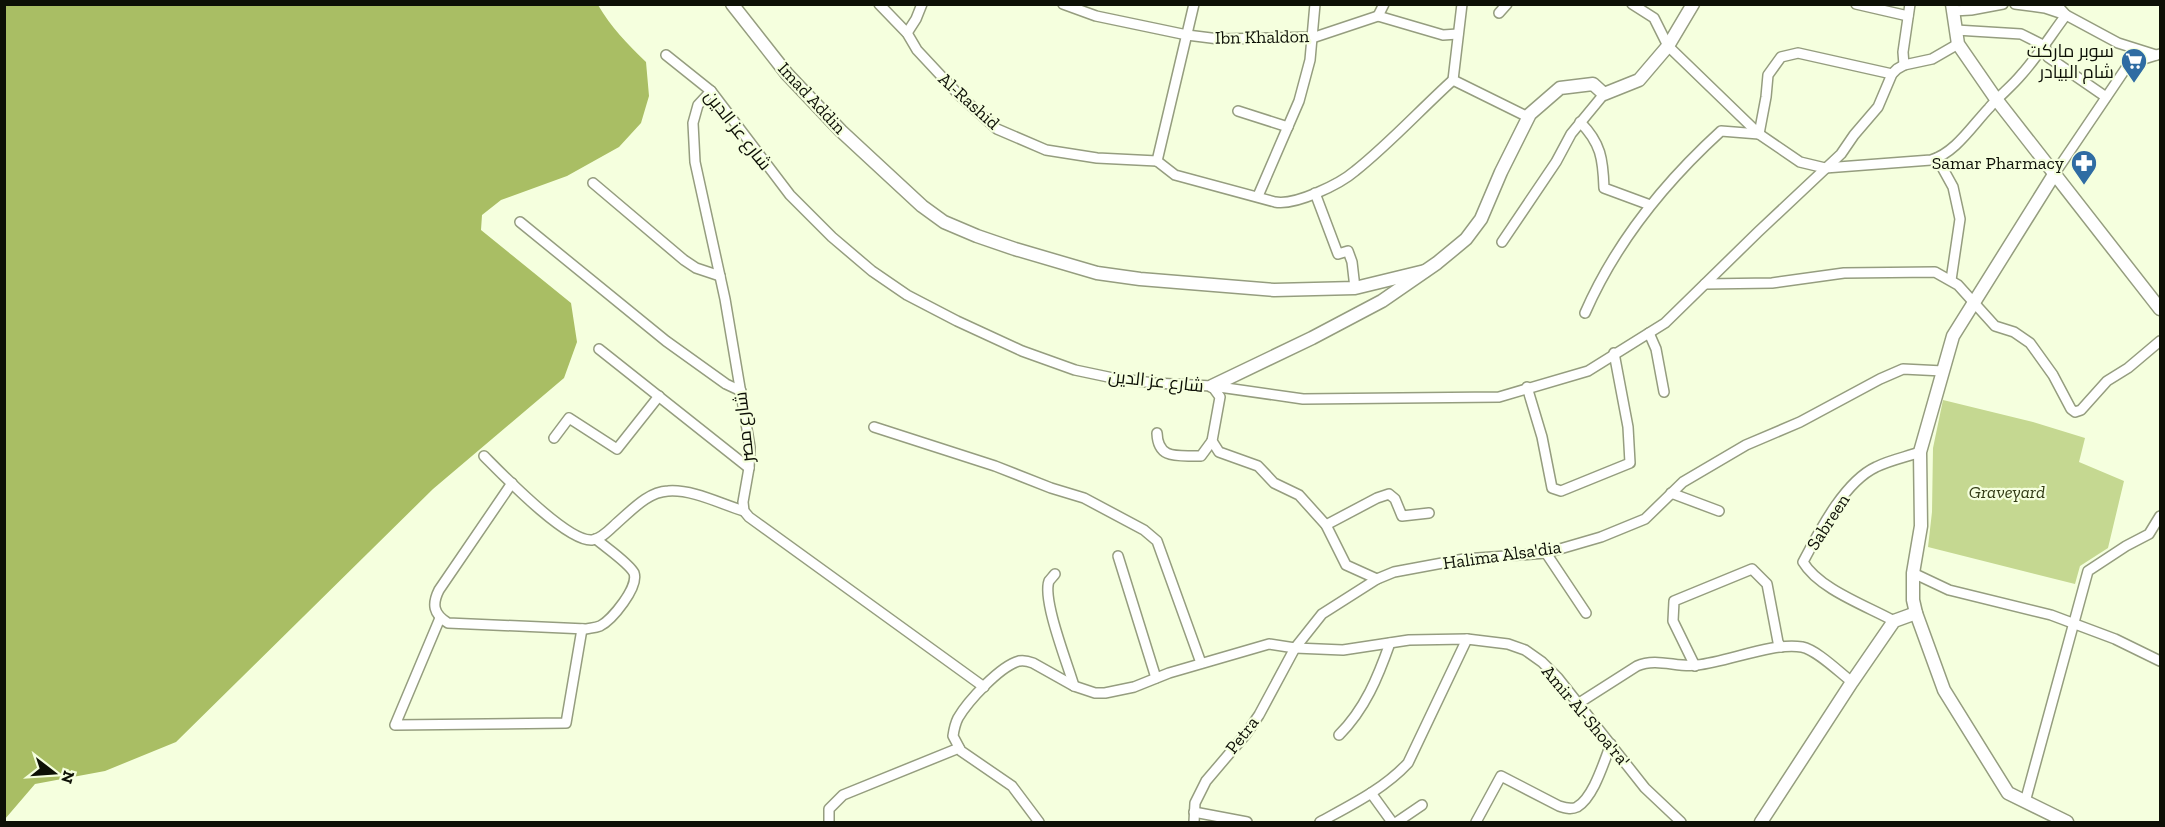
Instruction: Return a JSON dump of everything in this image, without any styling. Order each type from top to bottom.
[{"type":"street","name":"Imad Addin","points":[[732,4],[787,74],[841,130],[933,214],[960,229],[1015,249],[1093,272],[1140,279],[1274,290],[1315,291],[1375,285],[1396,277],[1425,271]]},
{"type":"street","name":"Al-Rashid","points":[[879,4],[907,33],[917,50],[959,95],[997,129],[1046,150],[1097,159],[1157,160]]},
{"type":"street","points":[[907,33],[922,4]]},
{"type":"street","name":"Ibn Khaldon","points":[[1063,4],[1096,16],[1187,35],[1219,39],[1312,37],[1378,16]]},
{"type":"street","points":[[1194,4],[1157,160],[1175,175],[1279,203],[1315,193],[1354,172],[1453,80],[1462,4]]},
{"type":"street","points":[[1258,196],[1299,101],[1310,60],[1315,4]]},
{"type":"street","points":[[1384,4],[1378,16],[1443,35],[1458,34]]},
{"type":"street","points":[[1499,13],[1507,4]]},
{"type":"street","points":[[1632,4],[1654,18],[1668,46],[1759,134],[1800,162],[1825,168],[1926,161],[1937,158],[1954,147],[1996,99],[2021,75],[2045,46],[2066,15]]},
{"type":"street","points":[[1502,242],[1580,122],[1604,94],[1639,80],[1668,46],[1693,4]]},
{"type":"street","points":[[1856,4],[1908,16]]},
{"type":"street","points":[[1904,64],[1903,52],[1910,4]]},
{"type":"street","points":[[2003,4],[1971,10],[1952,8],[1958,44],[1996,99],[2160,309]]},
{"type":"street","points":[[2015,4],[2045,8],[2066,15],[2118,43],[2158,55]]},
{"type":"street","points":[[2056,4],[2066,15]]},
{"type":"street","points":[[1956,30],[2021,34],[2045,46],[2048,57],[2106,97]]},
{"type":"street","points":[[1759,134],[1768,75],[1780,57],[1798,53],[1892,74],[1904,64],[1930,60],[1958,44]]},
{"type":"street","name":"شارع عز الدين","points":[[666,55],[711,91],[790,195],[832,237],[872,271],[907,295],[1022,351],[1075,370],[1113,378],[1212,386],[1304,399],[1499,397],[1588,371],[1665,323],[1841,154],[1878,107],[1892,74]]},
{"type":"street","points":[[2067,822],[2008,793],[1944,690],[1913,600],[1913,573],[1921,526],[1920,452],[1953,336],[2055,173],[2130,64],[2158,55]]},
{"type":"street","points":[[1453,80],[1528,117]]},
{"type":"street","points":[[1157,432],[1161,451],[1167,454],[1201,456],[1212,441],[1220,399],[1218,392],[1212,386],[1382,301],[1425,271],[1466,239],[1481,219],[1528,117],[1562,88],[1593,84],[1604,94]]},
{"type":"street","name":"شارع مصر","points":[[711,91],[698,105],[693,123],[693,138],[695,162],[720,276],[750,447],[743,502],[744,511]]},
{"type":"street","points":[[1238,111],[1288,127]]},
{"type":"street","points":[[1580,122],[1594,137],[1601,160],[1604,188],[1650,205]]},
{"type":"street","points":[[1585,313],[1613,259],[1650,205],[1676,176],[1721,131],[1759,134]]},
{"type":"street","points":[[1937,158],[1953,187],[1960,219],[1951,280]]},
{"type":"street","points":[[593,183],[684,260],[696,268],[720,276]]},
{"type":"street","points":[[1315,193],[1338,254],[1348,251],[1355,288]]},
{"type":"street","points":[[520,222],[666,341],[726,384],[741,391]]},
{"type":"street","points":[[1705,284],[1772,283],[1826,274],[1935,272],[1951,280],[1995,326],[2014,332],[2030,343],[2053,375],[2074,412],[2081,410],[2107,381],[2128,368],[2160,341]]},
{"type":"street","points":[[1649,333],[1656,349],[1664,392]]},
{"type":"street","points":[[600,349],[749,468]]},
{"type":"street","points":[[1527,387],[1542,437],[1552,488],[1561,491],[1630,463],[1628,427],[1614,353]]},
{"type":"street","name":"Halima Alsa'dia","points":[[1295,648],[1322,614],[1377,579],[1394,572],[1464,560],[1546,553],[1600,537],[1645,519],[1683,482],[1746,446],[1800,422],[1898,370],[1943,371]]},
{"type":"street","points":[[554,438],[568,418],[617,449],[659,396]]},
{"type":"street","points":[[874,428],[995,465],[1051,488],[1084,498],[1144,530],[1157,541],[1201,663]]},
{"type":"street","points":[[1212,441],[1219,452],[1258,466],[1274,483],[1296,492],[1326,525],[1346,565],[1377,579]]},
{"type":"street","name":"Sabreen","points":[[1894,621],[1829,586],[1808,570],[1803,562],[1823,524],[1853,485],[1874,468],[1920,452]]},
{"type":"street","points":[[484,456],[567,531],[582,538],[601,537],[643,499],[667,491],[691,493],[744,511],[749,517],[984,687],[959,717],[953,736],[959,748],[1012,786],[1034,820]]},
{"type":"street","points":[[512,483],[439,590],[434,601],[435,611],[440,618],[448,623],[582,629],[598,627],[606,622],[623,603],[635,579],[633,571],[596,539]]},
{"type":"street","points":[[1326,525],[1389,494],[1395,499],[1402,516],[1429,513]]},
{"type":"street","points":[[1671,494],[1719,511]]},
{"type":"street","points":[[2025,802],[2088,571],[2149,534],[2160,516]]},
{"type":"street","points":[[1546,553],[1586,613]]},
{"type":"street","points":[[1118,556],[1156,678]]},
{"type":"street","points":[[1695,666],[1673,621],[1674,601],[1752,569],[1767,584],[1778,642],[1781,647]]},
{"type":"street","points":[[1913,573],[1949,590],[2051,615],[2074,623],[2115,639],[2160,661]]},
{"type":"street","points":[[1055,574],[1048,587],[1049,606],[1074,686]]},
{"type":"street","points":[[1761,822],[1894,621],[1916,614]]},
{"type":"street","points":[[440,618],[395,725],[566,723],[582,629]]},
{"type":"street","points":[[1320,822],[1371,793],[1397,775],[1408,763],[1467,639]]},
{"type":"street","name":"Amir Al-Shoa'ra'","points":[[984,687],[990,679],[1021,661],[1033,663],[1074,686],[1095,693],[1117,692],[1201,663],[1269,644],[1295,648],[1342,650],[1409,640],[1467,639],[1508,644],[1525,650],[1558,678],[1645,788],[1681,822]]},
{"type":"street","points":[[1339,735],[1362,708],[1377,678],[1390,643]]},
{"type":"street","points":[[1579,703],[1640,664],[1651,662],[1695,666],[1781,647],[1800,647],[1811,650],[1852,682]]},
{"type":"street","name":"Petra","points":[[1194,817],[1198,795],[1206,781],[1253,724],[1295,648]]},
{"type":"street","points":[[1476,822],[1501,776],[1559,806],[1569,809],[1576,807],[1590,791],[1611,744]]},
{"type":"street","points":[[829,822],[829,809],[843,795],[959,748]]},
{"type":"street","points":[[1371,793],[1392,822]]},
{"type":"street","points":[[1397,822],[1422,805]]},
{"type":"street","points":[[1194,817],[1247,822]]},
{"type":"green space","points":[[5,4],[598,5],[608,21],[646,62],[649,96],[641,123],[619,147],[567,176],[501,200],[482,215],[481,230],[571,303],[577,342],[564,378],[433,489],[176,742],[105,771],[35,784],[5,819]]},
{"type":"green space","name":"Graveyard","points":[[1943,400],[2033,422],[2085,438],[2079,462],[2124,481],[2108,548],[2080,566],[2075,584],[1928,547],[1932,512],[1933,448]]},
{"type":"place","name":"سوبر ماركت شام البيادر","points":[[2134,84]]},
{"type":"place","name":"Samar Pharmacy","points":[[2084,186]]}]
